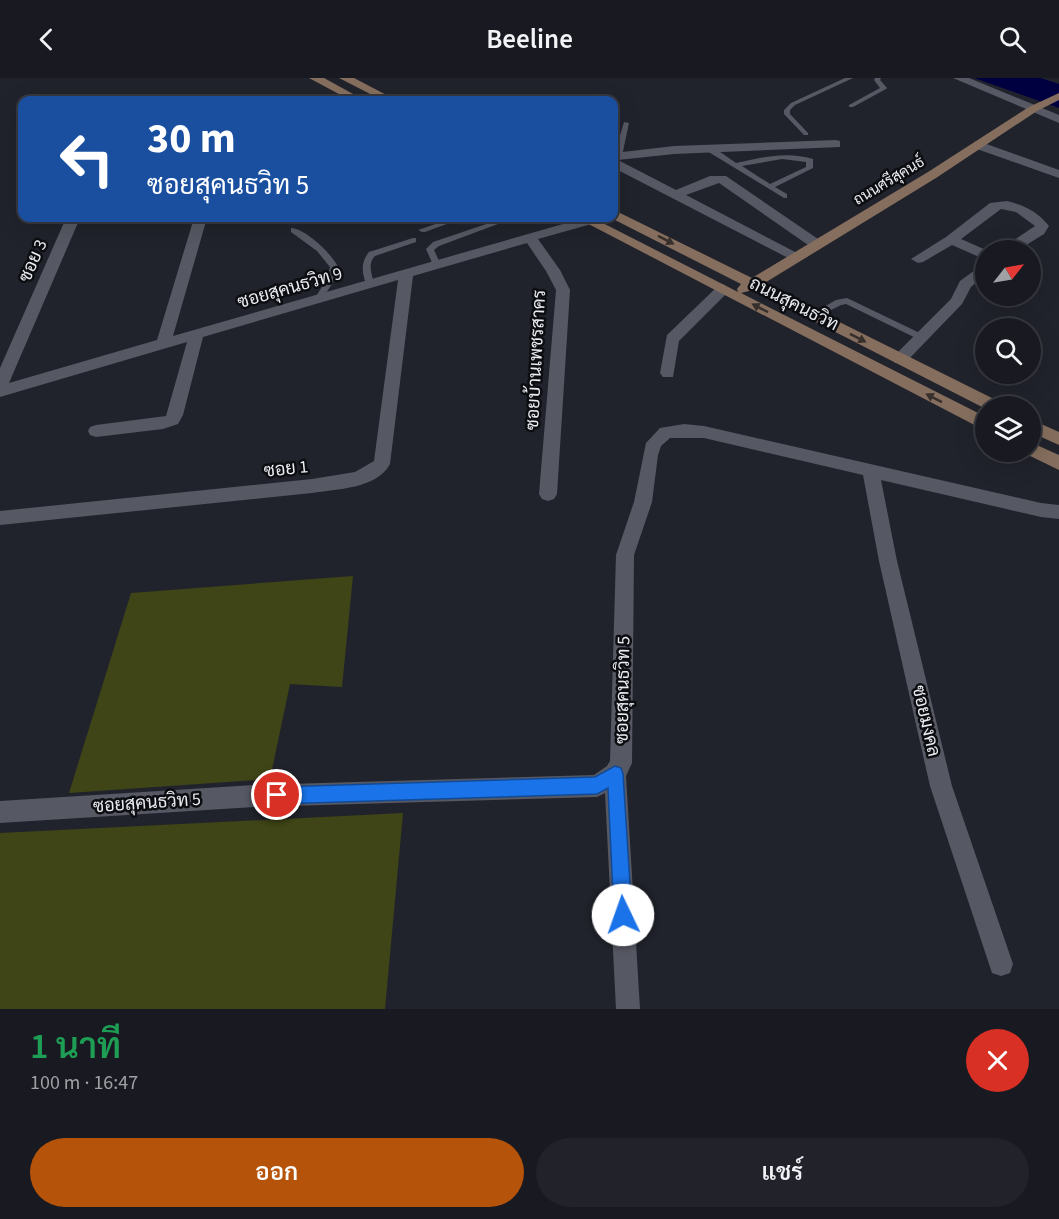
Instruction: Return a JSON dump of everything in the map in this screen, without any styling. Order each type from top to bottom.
[{"type":"main road","points":[[315,78],[350,96]]},
{"type":"main road","points":[[345,78],[382,96]]},
{"type":"main road","name":"ถนนศรีสุคนธ์","points":[[730,292],[751,283],[1035,108],[1059,96]]},
{"type":"main road","name":"ถนนสุคนธวิท","points":[[618,216],[975,396]]},
{"type":"main road","name":"ถนนสุคนธวิท","points":[[593,222],[975,419]]},
{"type":"main road","points":[[1041,430],[1059,439]]},
{"type":"main road","points":[[1041,454],[1059,463]]},
{"type":"street","points":[[959,78],[1059,119]]},
{"type":"street","points":[[618,158],[710,149],[836,144]]},
{"type":"street","points":[[978,145],[1059,174]]},
{"type":"street","points":[[618,160],[675,195],[794,257]]},
{"type":"street","points":[[675,195],[714,179],[722,179],[816,244]]},
{"type":"street","points":[[918,259],[951,240],[1001,203],[1010,205],[1042,226],[1039,231],[1025,240]]},
{"type":"street","name":"ซอย 3","points":[[0,386],[71,222]]},
{"type":"street","points":[[163,344],[199,222]]},
{"type":"street","name":"ซอยสุคนธวิท 9","points":[[0,391],[406,275],[578,222]]},
{"type":"street","name":"ซอยบ้านเพชรสาคร","points":[[530,237],[554,270],[563,290],[548,494]]},
{"type":"street","points":[[951,240],[975,251]]},
{"type":"street","name":"ซอย 1","points":[[0,519],[312,486],[361,478],[373,473],[382,464],[406,275]]},
{"type":"street","points":[[900,359],[957,301],[965,284],[975,275]]},
{"type":"street","points":[[668,373],[672,339],[730,292]]},
{"type":"street","points":[[96,431],[172,420],[196,335]]},
{"type":"street","name":"ซอยสุคนธวิท 5","points":[[0,812],[254,796],[597,786],[615,774],[621,763],[626,555],[643,502],[654,443],[666,432],[704,432],[871,472],[1059,512]]},
{"type":"street","name":"ซอยมงคล","points":[[871,472],[888,561],[941,786],[1001,964]]},
{"type":"street","points":[[615,774],[628,1009]]},
{"type":"lane","points":[[806,134],[787,114],[787,110],[793,104],[850,78]]},
{"type":"lane","points":[[851,106],[885,88],[877,80],[878,78]]},
{"type":"lane","points":[[618,148],[626,123]]},
{"type":"lane","points":[[710,149],[784,196]]},
{"type":"lane","points":[[735,165],[770,158],[801,158],[810,161],[809,168],[770,188]]},
{"type":"lane","points":[[422,230],[447,222]]},
{"type":"lane","points":[[437,265],[430,254],[430,249],[436,244],[499,222]]},
{"type":"lane","points":[[294,230],[328,256],[334,264],[335,271],[316,301]]},
{"type":"lane","points":[[370,284],[367,258],[372,254],[413,240]]},
{"type":"lane","points":[[814,315],[839,302],[847,301],[921,337]]},
{"type":"green space","points":[[353,576],[342,687],[290,684],[270,779],[69,793],[131,593]]},
{"type":"green space","points":[[403,813],[385,1009],[0,1009],[0,833]]},
{"type":"shaded area","points":[[974,78],[1041,78],[1059,84],[1059,108]]},
{"type":"route","points":[[277,795],[597,786],[615,774],[623,915]]}]
